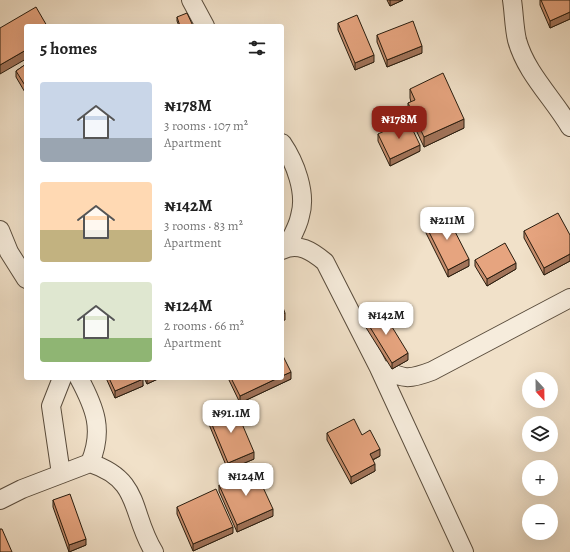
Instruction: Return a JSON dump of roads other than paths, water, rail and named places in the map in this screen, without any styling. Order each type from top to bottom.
[{"type":"street","points":[[191,0],[204,24]]},
{"type":"street","points":[[512,0],[517,40],[525,59],[539,83],[570,127]]},
{"type":"street","points":[[284,146],[288,151],[301,183],[301,216],[284,249]]},
{"type":"street","points":[[0,230],[9,252],[24,276]]},
{"type":"street","points":[[284,249],[302,247],[314,252],[325,262],[379,368],[464,552]]},
{"type":"street","points":[[379,368],[402,378],[414,378],[432,371],[570,298]]},
{"type":"street","points":[[61,380],[51,406],[61,474]]},
{"type":"street","points":[[0,500],[90,462],[96,450],[98,426],[91,400],[80,380]]},
{"type":"street","points":[[90,462],[106,468],[119,476],[131,495],[148,541],[154,552]]}]
